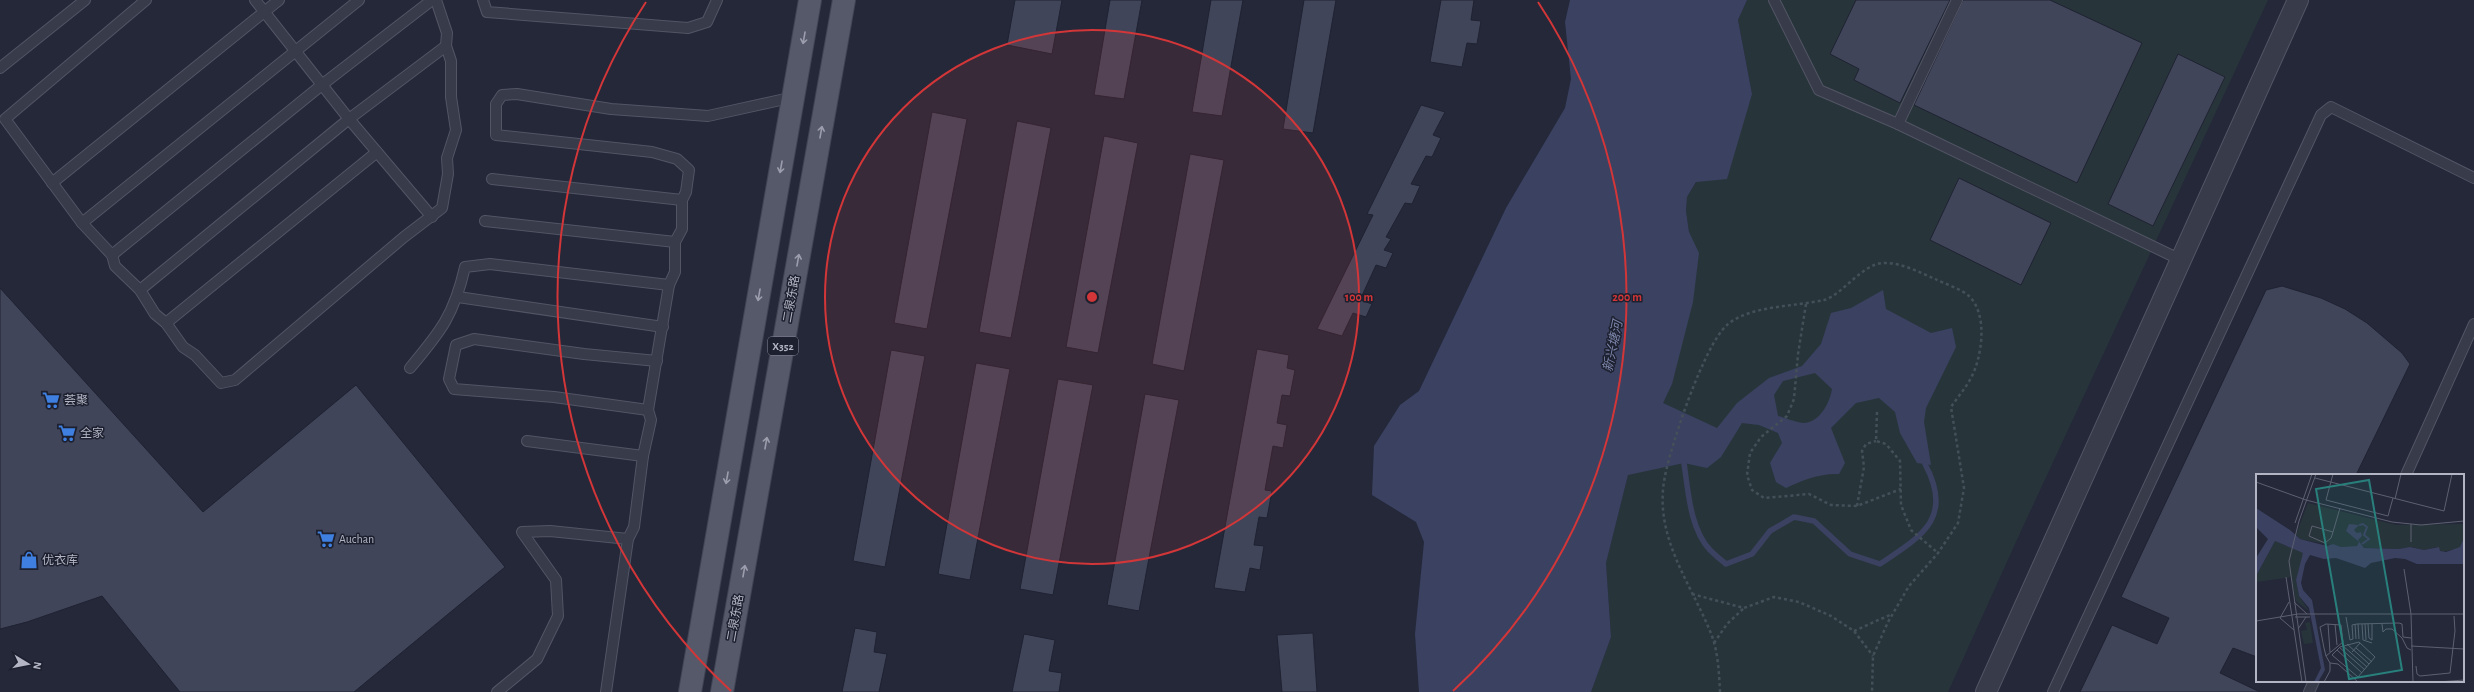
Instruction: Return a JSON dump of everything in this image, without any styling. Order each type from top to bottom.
[{"type":"main road","name":"X352","points":[[690,692],[810,0]]},
{"type":"main road","name":"二泉东路","points":[[722,692],[844,0]]},
{"type":"street","points":[[1986,692],[2298,0]]},
{"type":"lane","points":[[0,68],[85,0]]},
{"type":"lane","points":[[146,0],[5,119],[82,223],[112,255],[115,266],[140,290],[155,314],[166,323],[184,347],[195,355],[221,383],[236,380],[404,237],[442,208],[448,174],[447,158],[456,130],[450,97],[451,61],[446,46],[446,33],[436,0]]},
{"type":"lane","points":[[255,0],[323,84],[349,119],[432,217]]},
{"type":"lane","points":[[52,183],[279,0]]},
{"type":"lane","points":[[82,223],[359,0]]},
{"type":"lane","points":[[112,255],[323,84],[432,0]]},
{"type":"lane","points":[[483,0],[487,12],[688,28],[707,22],[717,0]]},
{"type":"lane","points":[[1774,0],[1819,90],[1898,124],[2181,260]]},
{"type":"lane","points":[[1898,124],[1957,0]]},
{"type":"lane","points":[[140,290],[349,119],[446,46]]},
{"type":"lane","points":[[606,692],[628,539],[634,527],[643,456],[651,420],[648,410],[669,285],[675,272],[675,242],[682,229],[682,200],[686,192],[689,170],[677,159],[652,152],[496,135],[496,104],[502,95],[517,94],[611,109],[708,116],[794,97]]},
{"type":"lane","points":[[2053,692],[2321,115],[2330,106],[2474,178]]},
{"type":"lane","points":[[166,323],[377,152]]},
{"type":"lane","points":[[492,179],[682,200]]},
{"type":"lane","points":[[485,221],[675,242]]},
{"type":"lane","points":[[410,368],[441,332],[458,297],[465,267],[490,264],[669,285]]},
{"type":"lane","points":[[458,297],[663,327]]},
{"type":"lane","points":[[2406,474],[2474,324]]},
{"type":"lane","points":[[648,410],[554,397],[454,389],[449,378],[456,345],[474,339],[584,354],[657,361]]},
{"type":"lane","points":[[527,441],[643,456]]},
{"type":"lane","points":[[497,692],[537,659],[558,616],[556,580],[522,532],[550,531],[628,539]]},
{"type":"lane","points":[[2309,692],[2314,682]]},
{"type":"path","points":[[1720,692],[1719,668],[1711,632],[1692,594],[1663,525],[1664,477],[1690,395],[1715,339],[1727,325],[1759,310],[1806,304],[1827,299],[1854,277],[1882,263],[1908,268],[1969,296],[1980,315],[1981,346],[1972,377],[1951,407],[1957,454],[1964,488],[1958,523],[1938,553],[1909,586],[1892,614],[1873,656],[1872,692]]},
{"type":"path","points":[[1806,304],[1794,380],[1794,399],[1787,416],[1761,437],[1750,453],[1747,475],[1752,490],[1764,498],[1809,494],[1831,505],[1857,506],[1901,489]]},
{"type":"path","points":[[1876,441],[1877,412]]},
{"type":"path","points":[[1857,506],[1864,467],[1862,451],[1866,444],[1876,441],[1886,444],[1900,461],[1901,504],[1911,530],[1938,553]]},
{"type":"path","points":[[1692,594],[1744,608]]},
{"type":"path","points":[[1714,644],[1727,624],[1744,608],[1774,597],[1799,602],[1831,616],[1854,631],[1873,656]]},
{"type":"path","points":[[1854,631],[1892,614]]},
{"type":"shaded area","points":[[1747,0],[2268,0],[2020,533],[1948,692],[1591,692],[1611,637],[1606,563],[1689,232],[1686,211],[1687,197],[1752,94],[1738,20]]},
{"type":"water","name":"新兴塘河","points":[[1570,0],[1747,0],[1738,20],[1752,94],[1727,179],[1696,182],[1687,197],[1686,211],[1689,232],[1699,253],[1693,302],[1672,384],[1663,403],[1717,428],[1737,403],[1769,378],[1802,366],[1821,344],[1831,313],[1851,308],[1883,290],[1886,309],[1931,333],[1952,328],[1956,347],[1926,408],[1924,422],[1931,465],[1917,463],[1900,433],[1895,412],[1879,398],[1856,403],[1831,428],[1845,463],[1839,474],[1812,478],[1786,488],[1776,482],[1770,463],[1782,443],[1778,433],[1759,425],[1742,423],[1721,457],[1707,468],[1684,463],[1628,475],[1606,563],[1611,637],[1591,692],[1419,692],[1415,634],[1424,542],[1416,522],[1372,495],[1374,446],[1400,405],[1419,391],[1506,208],[1565,108],[1571,79],[1565,22]],"holes":[[[1815,373],[1832,389],[1829,400],[1823,411],[1814,420],[1803,423],[1778,416],[1774,395],[1783,381]]]},
{"type":"building","points":[[1015,0],[1062,0],[1052,54],[1007,45]]},
{"type":"building","points":[[1110,0],[1142,0],[1124,99],[1094,95]]},
{"type":"building","points":[[1211,0],[1243,0],[1222,116],[1192,112]]},
{"type":"building","points":[[1304,0],[1336,0],[1313,133],[1283,129]]},
{"type":"building","points":[[1441,0],[1474,0],[1471,20],[1481,21],[1477,44],[1467,43],[1462,67],[1430,62]]},
{"type":"building","points":[[1856,0],[1950,0],[1900,103],[1854,80],[1859,69],[1830,54]]},
{"type":"building","points":[[1963,0],[2050,0],[2142,43],[2077,183],[1914,105]]},
{"type":"building","points":[[2178,54],[2225,77],[2153,226],[2108,204]]},
{"type":"building","points":[[1421,105],[1445,112],[1433,135],[1441,138],[1432,157],[1426,156],[1411,184],[1420,186],[1412,204],[1405,203],[1386,237],[1391,239],[1384,250],[1393,253],[1386,268],[1376,265],[1360,300],[1372,304],[1366,317],[1353,313],[1342,336],[1317,329],[1373,215],[1367,214]]},
{"type":"building","points":[[932,112],[967,119],[927,329],[894,323]]},
{"type":"building","points":[[1017,121],[1051,128],[1011,338],[979,332]]},
{"type":"building","points":[[1104,136],[1138,143],[1098,353],[1066,347]]},
{"type":"building","points":[[1190,154],[1224,160],[1184,371],[1152,364]]},
{"type":"building","points":[[1959,178],[2051,223],[2021,285],[1930,240]]},
{"type":"building","points":[[2282,286],[2321,298],[2345,309],[2367,323],[2402,353],[2410,364],[2356,474],[2256,474],[2256,657],[2233,648],[2220,673],[2260,692],[2080,692],[2112,625],[2157,644],[2169,618],[2121,597],[2266,290]]},
{"type":"building","name":"Auchan","points":[[0,288],[203,512],[356,385],[505,567],[354,692],[180,692],[102,596],[27,622],[0,629]]},
{"type":"building","points":[[1257,349],[1289,355],[1287,368],[1295,370],[1290,396],[1282,395],[1277,423],[1287,425],[1283,448],[1273,446],[1265,490],[1272,491],[1267,518],[1259,517],[1254,545],[1264,546],[1260,570],[1250,568],[1245,592],[1214,588]]},
{"type":"building","points":[[891,350],[925,356],[885,567],[853,561]]},
{"type":"building","points":[[976,363],[1010,369],[970,580],[938,574]]},
{"type":"building","points":[[1058,379],[1093,385],[1053,595],[1020,589]]},
{"type":"building","points":[[1145,394],[1179,400],[1139,611],[1107,605]]},
{"type":"building","points":[[855,628],[877,632],[874,652],[887,654],[879,692],[842,692]]},
{"type":"building","points":[[1313,633],[1317,692],[1282,692],[1277,635]]},
{"type":"building","points":[[1024,634],[1055,640],[1049,671],[1062,673],[1059,692],[1012,692]]},
{"type":"waterway","points":[[1684,463],[1691,509],[1698,531],[1710,550],[1726,564],[1752,554],[1770,531],[1794,517],[1814,521],[1850,554],[1880,564],[1909,544],[1920,534],[1929,524],[1935,512],[1936,498],[1933,483],[1925,464]]},
{"type":"place","name":"荟聚","points":[[51,400]]},
{"type":"place","name":"全家","points":[[67,433]]},
{"type":"place","name":"Auchan","points":[[326,539]]},
{"type":"place","name":"优衣库","points":[[29,560]]}]
